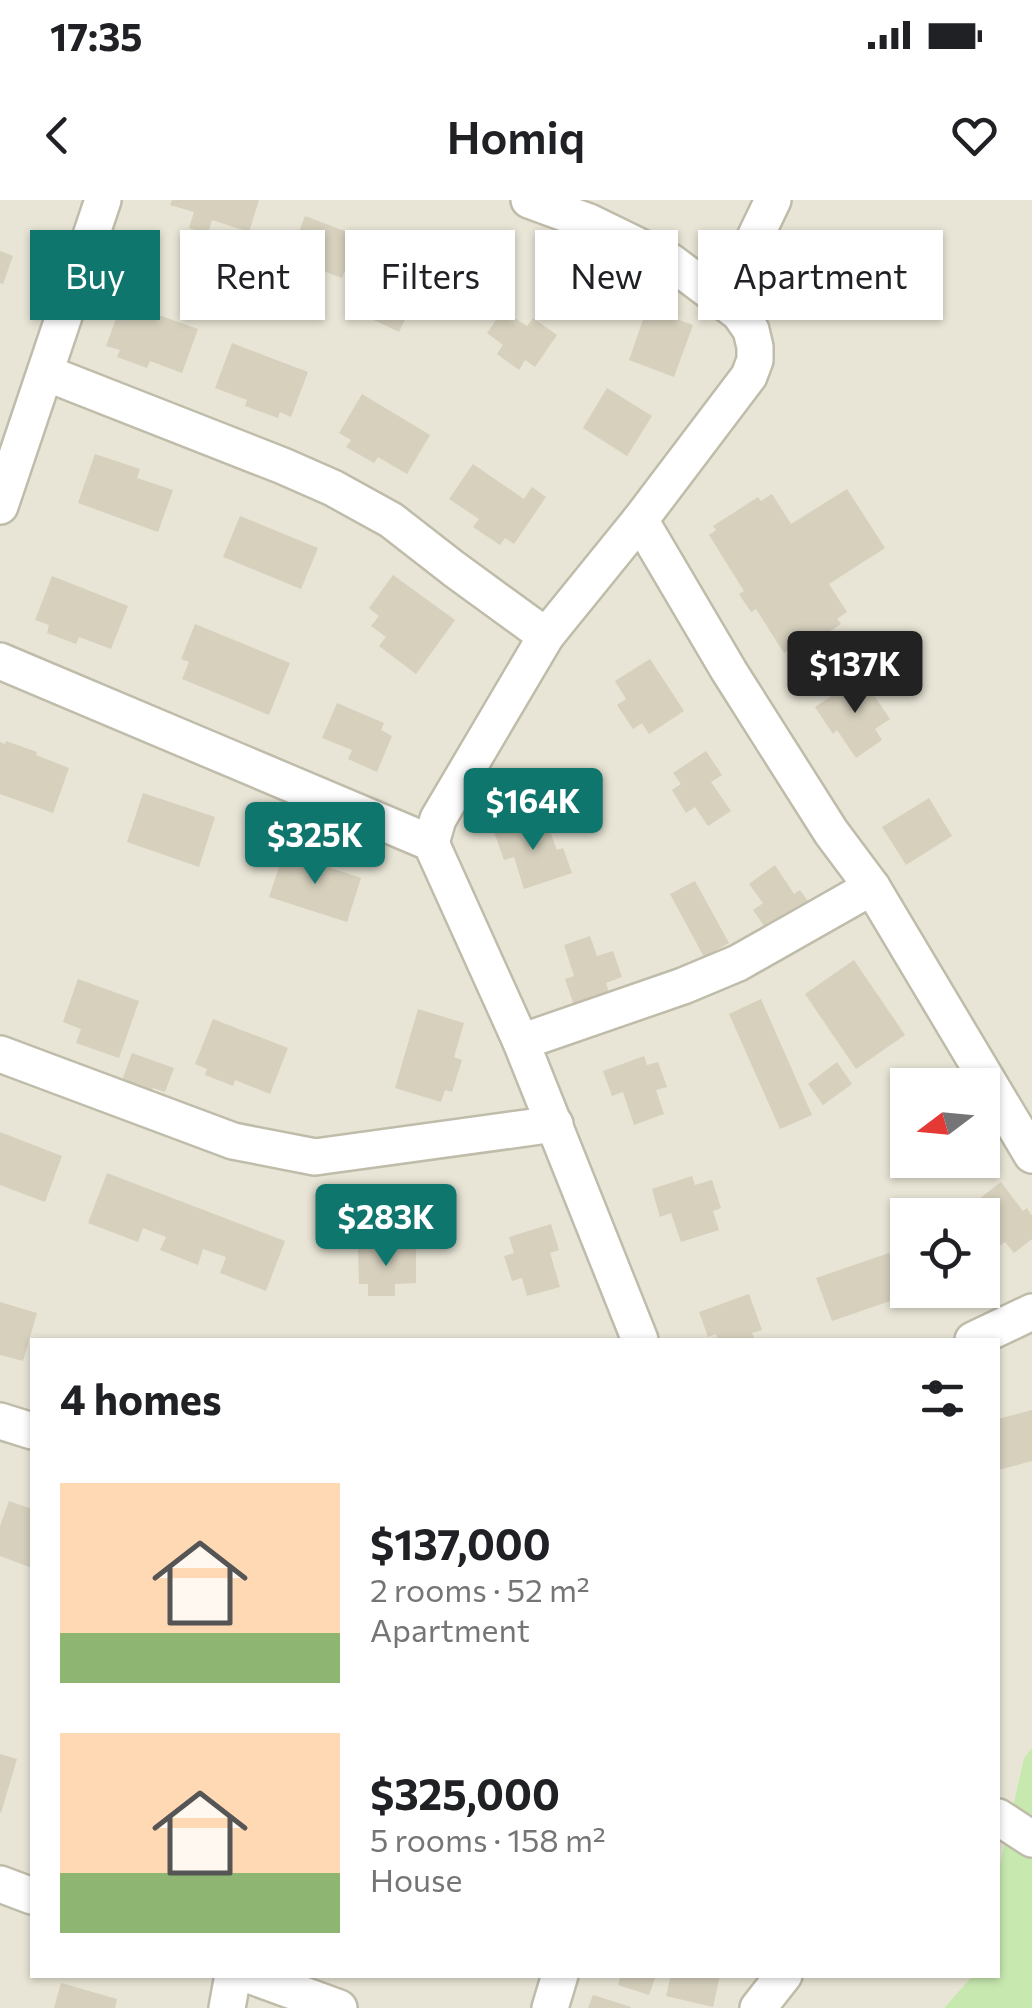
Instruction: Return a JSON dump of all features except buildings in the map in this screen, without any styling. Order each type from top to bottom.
[{"type":"street","points":[[0,506],[103,200]]},
{"type":"street","points":[[529,200],[595,211],[698,282]]},
{"type":"street","points":[[759,230],[773,200]]},
{"type":"street","points":[[430,843],[438,819],[546,636],[749,376],[755,347],[744,320]]},
{"type":"street","points":[[46,372],[333,488],[391,520],[546,636]]},
{"type":"street","points":[[640,520],[830,832],[872,887],[1032,1156]]},
{"type":"street","points":[[0,661],[430,843],[521,1042],[639,1338]]},
{"type":"street","points":[[521,1042],[738,963],[872,887]]},
{"type":"street","points":[[0,1054],[233,1141],[315,1157],[555,1124]]},
{"type":"street","points":[[977,1338],[1032,1312]]},
{"type":"street","points":[[0,1421],[30,1430]]},
{"type":"street","points":[[1000,1818],[1032,1839]]},
{"type":"street","points":[[0,1884],[30,1895]]},
{"type":"street","points":[[226,2008],[232,1978]]},
{"type":"street","points":[[257,1978],[339,2008]]},
{"type":"street","points":[[550,2008],[559,1978]]},
{"type":"street","points":[[758,2008],[782,1978]]},
{"type":"shaded area","points":[[0,200],[1032,200],[1032,1748],[1024,1758],[1000,1863],[1000,1338],[30,1338],[30,1978],[970,1978],[944,2008],[0,2008]]},
{"type":"green space","points":[[1032,1748],[1032,2008],[944,2008],[970,1978],[1000,1978],[1000,1863],[1024,1758]]}]
